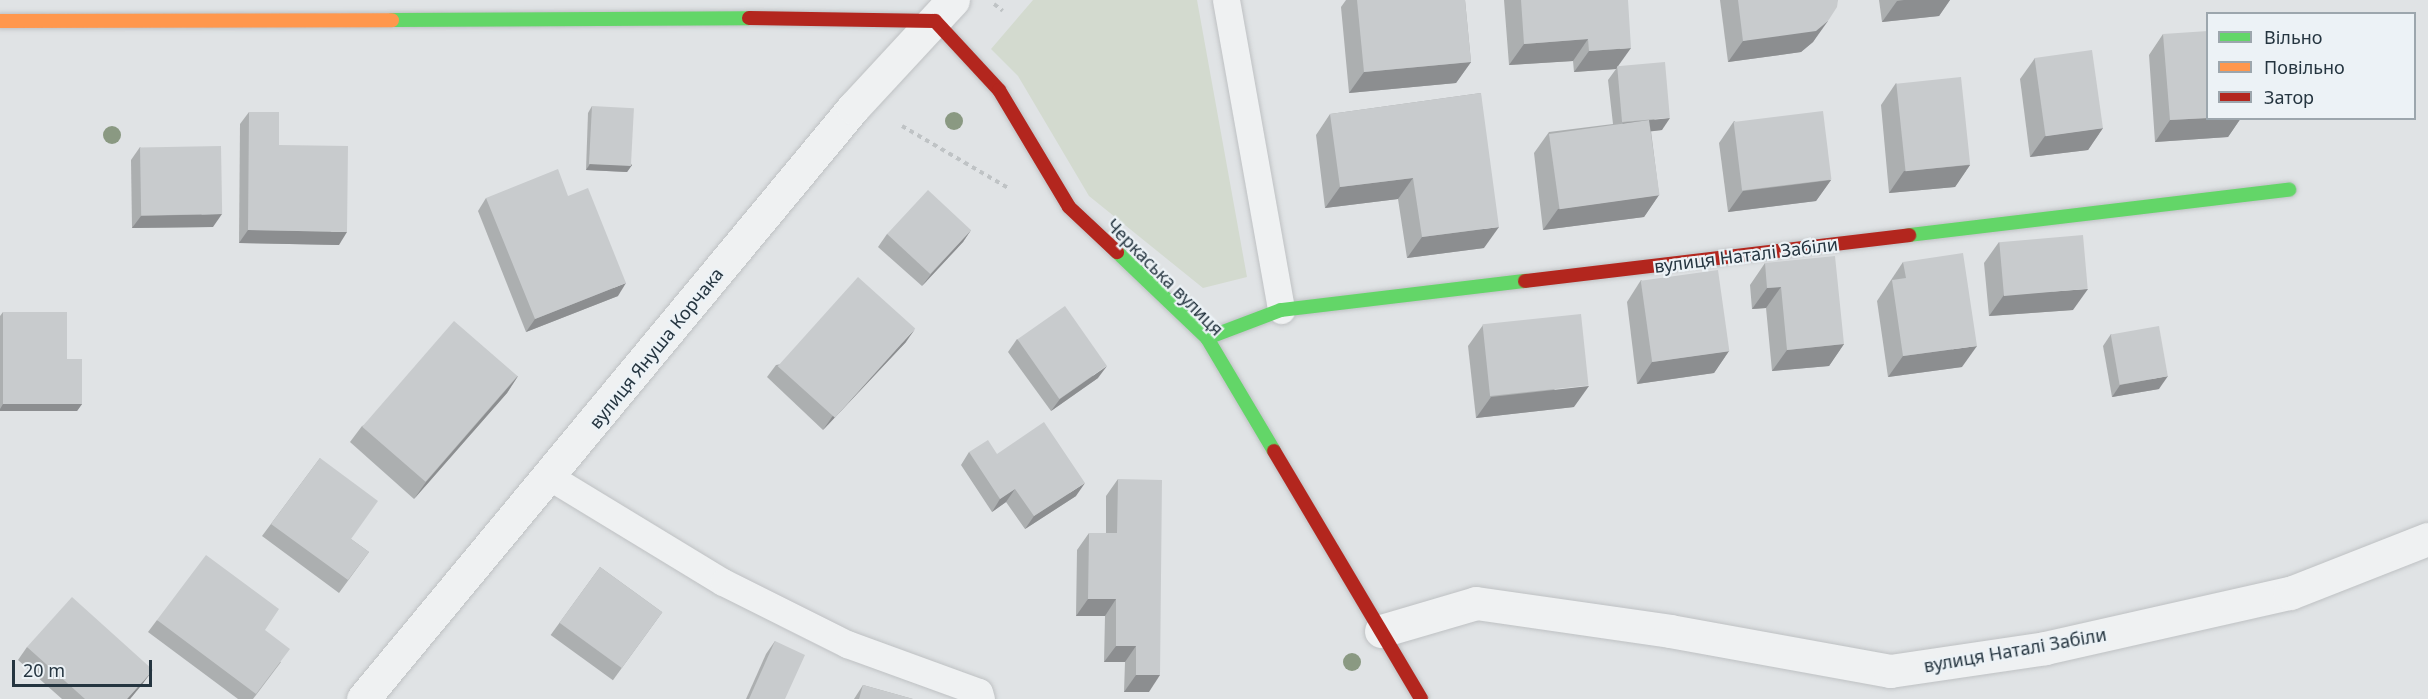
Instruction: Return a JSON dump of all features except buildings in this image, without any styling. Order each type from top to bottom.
[{"type":"street","points":[[0,21],[577,10],[944,11]]},
{"type":"street","name":"Черкаська вулиця","points":[[944,11],[999,90],[1069,207],[1207,338],[1421,699]]},
{"type":"street","name":"вулиця Януша Корчака","points":[[363,699],[550,477],[853,108],[944,11]]},
{"type":"street","name":"вулиця Наталі Забіли","points":[[1207,338],[1281,310],[2289,190]]},
{"type":"street","name":"вулиця Наталі Забіли","points":[[1381,632],[1476,603],[1670,632],[1890,671],[2045,648],[2290,593],[2428,539]]},
{"type":"lane","points":[[1226,0],[1281,310]]},
{"type":"lane","points":[[550,477],[723,582],[847,644],[979,692],[981,699]]},
{"type":"path","points":[[902,126],[1018,194]]},
{"type":"shaded area","points":[[1033,0],[1197,0],[1247,277],[1203,288],[1089,196],[1018,76],[991,49]]},
{"type":"traffic: fast","points":[[392,20],[749,18]]},
{"type":"traffic: fast","points":[[1909,235],[2289,190]]},
{"type":"traffic: fast","points":[[1117,252],[1207,338],[1274,451]]},
{"type":"traffic: fast","points":[[1207,338],[1281,310],[1525,281]]},
{"type":"traffic: slow","points":[[0,21],[392,20]]},
{"type":"traffic: jam","points":[[749,18],[935,21],[999,90],[1069,207],[1117,252]]},
{"type":"traffic: jam","points":[[1525,281],[1909,235]]},
{"type":"traffic: jam","points":[[1274,451],[1421,699]]}]
